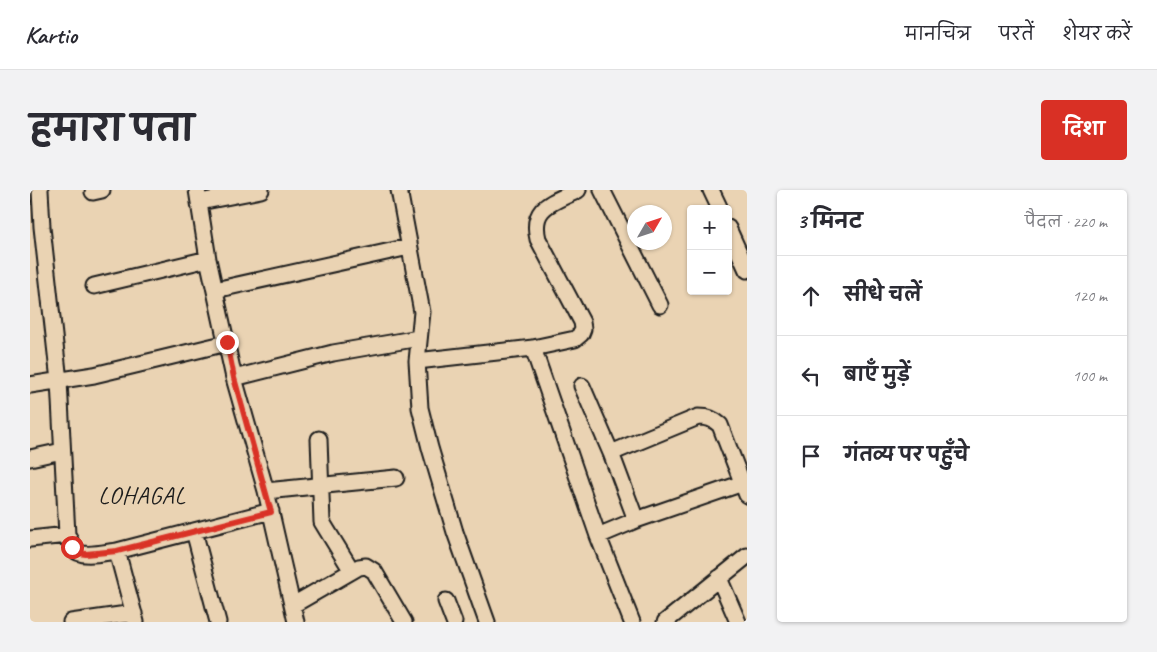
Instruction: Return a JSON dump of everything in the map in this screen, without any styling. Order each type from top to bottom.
[{"type":"street","points":[[40,190],[36,228],[59,381],[67,534],[72,547],[79,553],[86,554],[117,551],[271,512]]},
{"type":"street","points":[[261,190],[199,196],[208,259],[234,378],[266,491],[296,622]]},
{"type":"street","points":[[399,190],[422,312],[417,361],[420,408],[455,532],[487,622]]},
{"type":"street","points":[[417,361],[533,348],[575,339],[581,334],[583,329],[582,322],[538,239],[535,226],[541,210],[578,190]]},
{"type":"street","points":[[602,190],[660,305]]},
{"type":"street","points":[[711,190],[718,205]]},
{"type":"street","points":[[732,237],[747,270]]},
{"type":"street","points":[[216,290],[409,247]]},
{"type":"street","points":[[94,286],[208,259]]},
{"type":"street","points":[[234,378],[333,353],[419,338]]},
{"type":"street","points":[[30,385],[94,376],[227,342]]},
{"type":"street","points":[[533,348],[598,536],[632,622]]},
{"type":"street","points":[[582,386],[611,453],[636,520]]},
{"type":"street","points":[[598,536],[636,520],[745,489],[720,425],[714,419],[698,417],[611,453]]},
{"type":"street","points":[[319,439],[319,485],[322,522],[352,571]]},
{"type":"street","points":[[30,458],[62,451]]},
{"type":"street","points":[[266,491],[396,478]]},
{"type":"street","points":[[194,531],[218,622]]},
{"type":"street","points":[[30,539],[67,534]]},
{"type":"street","points":[[71,622],[135,618],[117,551]]},
{"type":"street","points":[[665,622],[747,556]]},
{"type":"street","points":[[292,605],[359,567],[366,566],[374,571],[404,622]]},
{"type":"street","points":[[719,578],[738,622]]},
{"type":"street","points":[[446,601],[454,622]]},
{"type":"district","name":"LOHAGAL","points":[[142,495]]},
{"type":"route","points":[[72,547],[75,551],[86,554],[117,551],[271,512],[234,378],[227,342]]}]
